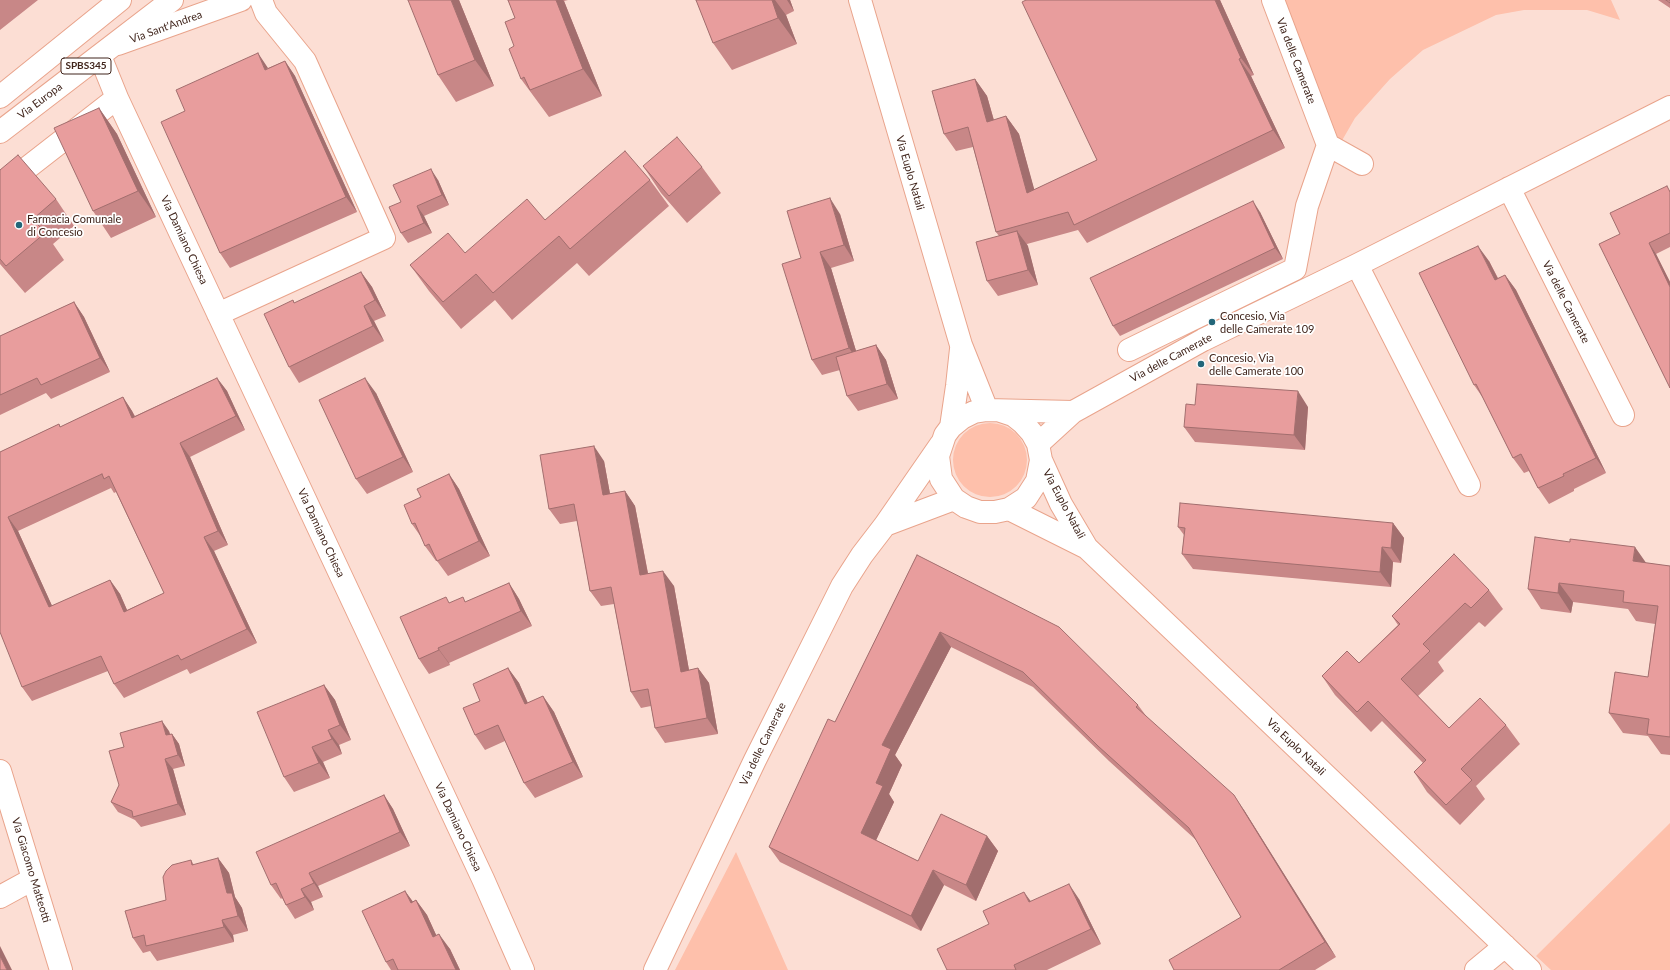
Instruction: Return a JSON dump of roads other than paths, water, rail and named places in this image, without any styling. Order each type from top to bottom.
[{"type":"street","name":"SPBS345","points":[[0,97],[120,0]]},
{"type":"street","name":"Via Europa","points":[[0,132],[172,0]]},
{"type":"street","name":"Via Sant'Andrea","points":[[107,51],[242,0]]},
{"type":"street","points":[[218,314],[384,238],[305,61],[266,13],[261,0]]},
{"type":"street","name":"Via Euplo Natali","points":[[860,0],[961,346],[994,411]]},
{"type":"street","name":"Via delle Camerate","points":[[1273,0],[1328,145]]},
{"type":"street","points":[[0,189],[118,98],[107,51]]},
{"type":"street","name":"Via Damiano Chiesa","points":[[118,98],[483,879],[523,970]]},
{"type":"street","name":"Via delle Camerate","points":[[1039,452],[1073,412],[1203,340],[1357,265],[1670,107]]},
{"type":"street","points":[[1129,350],[1295,269],[1307,206],[1328,145],[1362,164]]},
{"type":"street","name":"Via delle Camerate","points":[[1509,188],[1623,415]]},
{"type":"street","points":[[1357,265],[1469,485]]},
{"type":"street","name":"Via Euplo Natali","points":[[946,436],[957,386],[961,346]]},
{"type":"street","points":[[946,436],[938,456],[942,479],[954,499],[966,507],[980,512],[995,512],[1009,509],[1026,498],[1037,481],[1039,452],[1032,433],[1023,423],[1013,415],[994,411]]},
{"type":"street","name":"Via delle Camerate","points":[[655,970],[755,760],[842,586],[862,555],[885,525],[946,436],[962,418],[974,412],[1073,412]]},
{"type":"street","name":"Via Euplo Natali","points":[[1039,452],[1061,504],[1087,548],[1530,970]]},
{"type":"street","points":[[885,525],[954,499]]},
{"type":"street","name":"Via Euplo Natali","points":[[1009,509],[1087,548]]},
{"type":"street","name":"Via Giacomo Matteotti","points":[[0,771],[61,970]]},
{"type":"street","points":[[0,897],[33,879]]},
{"type":"street","points":[[1476,970],[1505,946]]},
{"type":"place","name":"Farmacia Comunale di Concesio","points":[[19,225]]},
{"type":"place","name":"Concesio, Via delle Camerate 109","points":[[1212,322]]},
{"type":"place","name":"Concesio, Via delle Camerate 100","points":[[1201,364]]}]
